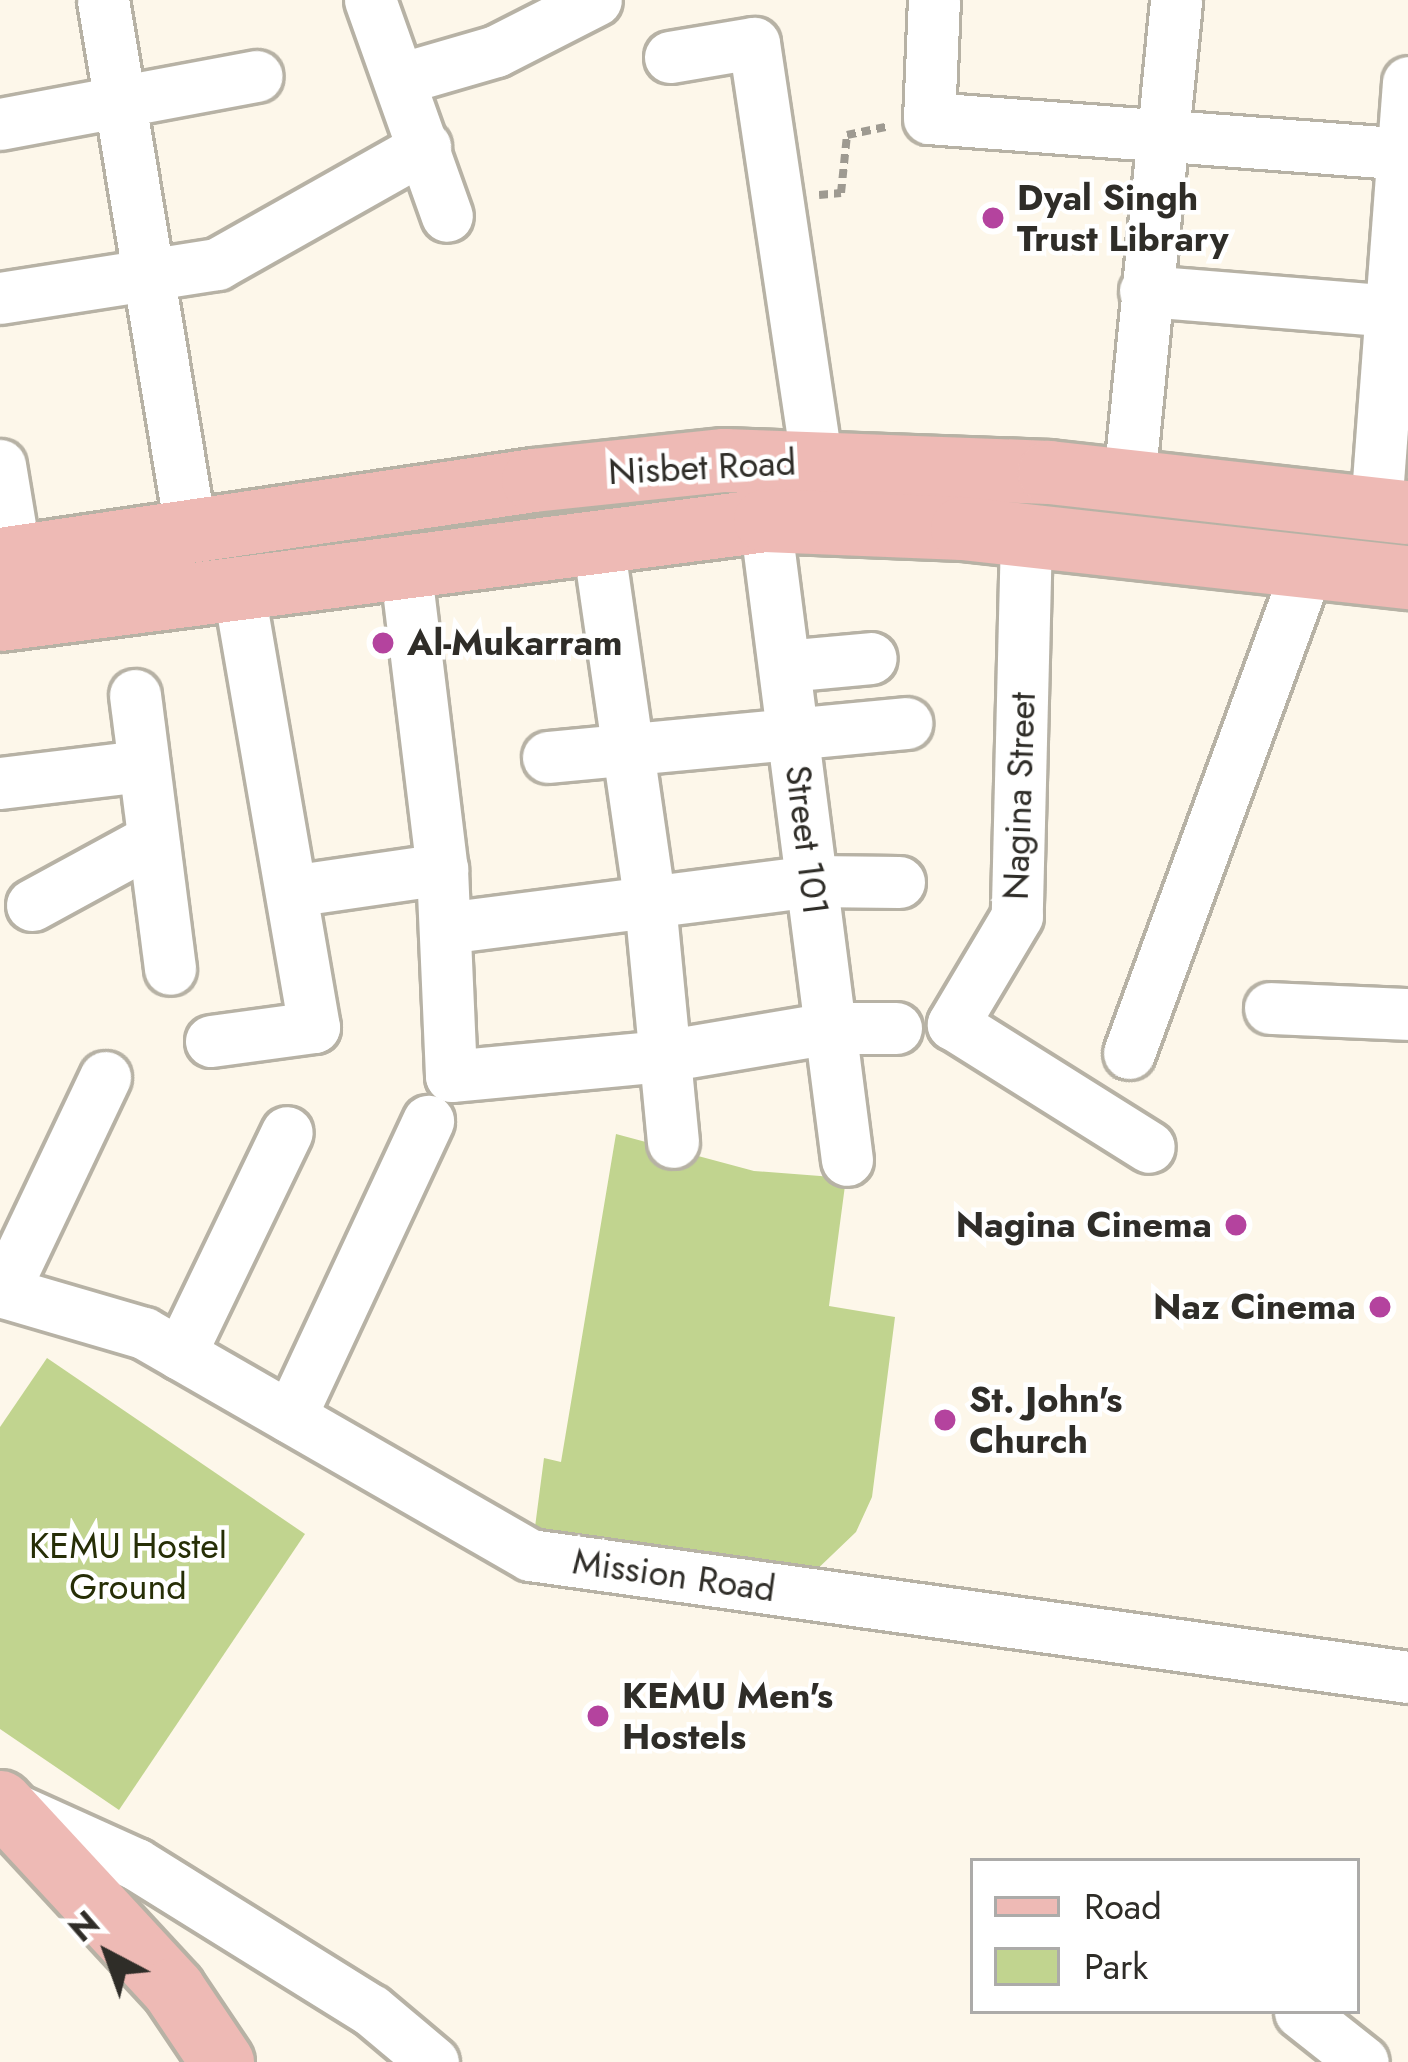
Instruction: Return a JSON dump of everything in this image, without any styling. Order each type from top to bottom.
[{"type":"main road","name":"Nisbet Road","points":[[8,557],[190,534],[553,477],[816,460],[972,467],[1392,510]]},
{"type":"main road","points":[[962,528],[972,467]]},
{"type":"main road","name":"Nisbet Road","points":[[0,620],[765,520],[962,528],[1408,577]]},
{"type":"main road","points":[[0,1804],[172,1989],[222,2062]]},
{"type":"street","points":[[103,0],[190,534]]},
{"type":"street","points":[[370,0],[403,78],[447,217]]},
{"type":"street","points":[[403,78],[496,51],[596,0]]},
{"type":"street","points":[[934,0],[928,118],[1160,129],[1404,153]]},
{"type":"street","points":[[1129,481],[1176,0]]},
{"type":"street","points":[[670,57],[754,43],[816,460]]},
{"type":"street","points":[[0,124],[256,76]]},
{"type":"street","points":[[1392,510],[1408,82]]},
{"type":"street","points":[[0,298],[150,278],[240,255],[424,147]]},
{"type":"street","points":[[1145,291],[1397,311]]},
{"type":"street","points":[[0,465],[8,557]]},
{"type":"street","name":"Street 101","points":[[765,520],[847,1160]]},
{"type":"street","name":"Nagina Street","points":[[1026,536],[1017,916],[953,1024],[1149,1148]]},
{"type":"street","points":[[598,543],[650,903],[673,1142]]},
{"type":"street","points":[[405,566],[442,869],[451,1076],[664,1056],[830,1028],[896,1028]]},
{"type":"street","points":[[1129,1053],[1307,569]]},
{"type":"street","points":[[211,1041],[314,1028],[238,588]]},
{"type":"street","points":[[785,666],[871,658]]},
{"type":"street","points":[[135,695],[140,766],[170,969]]},
{"type":"street","points":[[548,757],[793,729],[906,723]]},
{"type":"street","points":[[0,783],[140,766]]},
{"type":"street","points":[[32,904],[151,840]]},
{"type":"street","points":[[291,891],[442,869]]},
{"type":"street","points":[[445,928],[812,881],[899,882]]},
{"type":"street","points":[[1270,1008],[1408,1014]]},
{"type":"street","points":[[1,1291],[105,1077]]},
{"type":"street","points":[[290,1417],[428,1121]]},
{"type":"street","points":[[180,1354],[287,1132]]},
{"type":"street","name":"Mission Road","points":[[1,1291],[144,1333],[530,1555],[1408,1677]]},
{"type":"street","points":[[0,1804],[136,1864],[371,2010],[433,2062]]},
{"type":"street","points":[[1303,2014],[1364,2062]]},
{"type":"path","points":[[776,198],[841,193],[848,135],[928,118]]},
{"type":"green space","points":[[616,1134],[754,1171],[846,1178],[829,1306],[895,1317],[872,1497],[856,1532],[809,1577],[552,1543],[535,1527],[544,1458],[561,1462]]},
{"type":"green space","name":"KEMU Hostel Ground","points":[[47,1358],[305,1534],[119,1810],[0,1729],[0,1427]]},
{"type":"place","name":"Dyal Singh Trust Library","points":[[993,218]]},
{"type":"place","name":"Al-Mukarram","points":[[383,643]]},
{"type":"place","name":"Nagina Cinema","points":[[1236,1225]]},
{"type":"place","name":"Naz Cinema","points":[[1380,1307]]},
{"type":"place","name":"St. John's Church","points":[[945,1420]]},
{"type":"place","name":"KEMU Men's Hostels","points":[[598,1716]]}]
